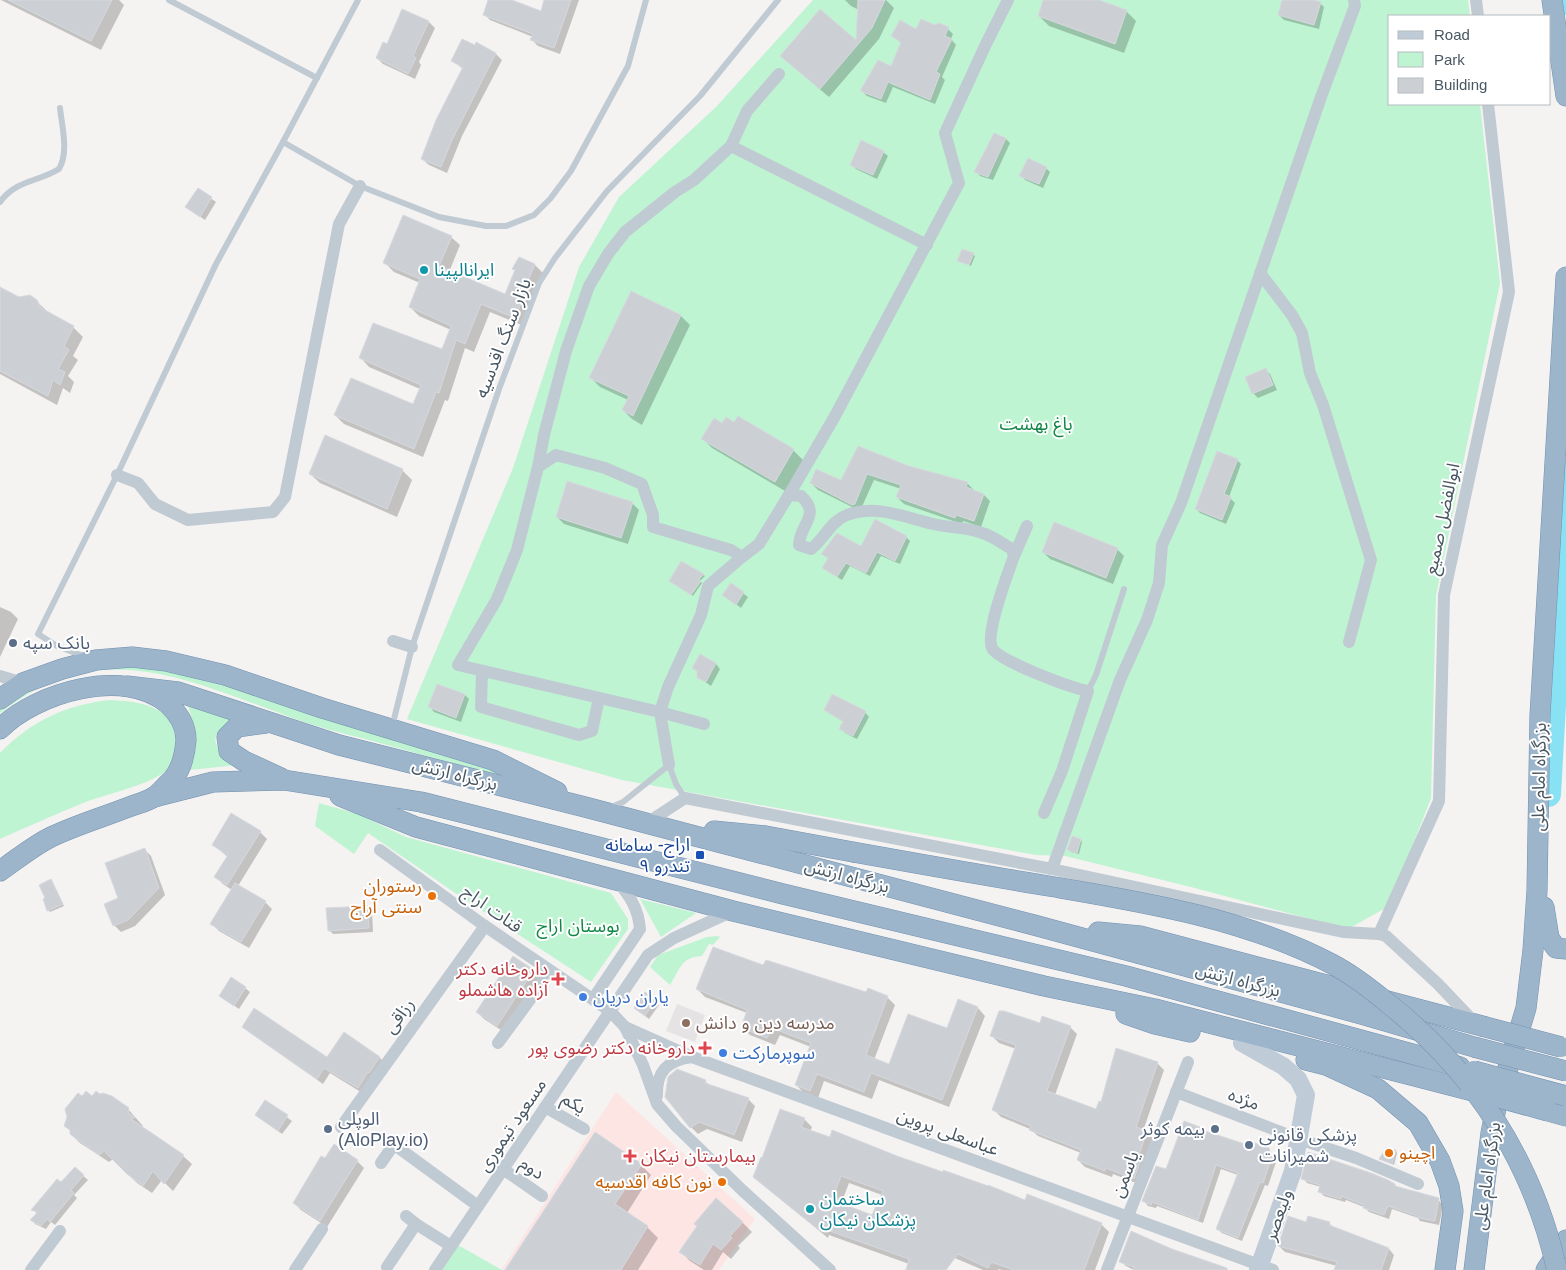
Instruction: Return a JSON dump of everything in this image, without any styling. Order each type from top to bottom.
[{"type":"highway","points":[[1552,0],[1566,96]]},
{"type":"highway","name":"بزرگراه امام علی","points":[[1474,1270],[1491,1133],[1496,1108],[1526,1008],[1533,950],[1537,891],[1540,715],[1566,278]]},
{"type":"highway","points":[[0,699],[23,683],[62,669],[96,660],[132,657],[166,661],[225,675],[322,708],[493,760],[594,809]]},
{"type":"highway","points":[[0,730],[24,711],[58,694],[92,687],[126,686],[150,693],[164,701],[176,711],[186,736],[185,751],[181,765],[174,778],[154,797],[50,838],[0,871]]},
{"type":"highway","name":"بزرگراه ارتش","points":[[126,686],[178,692],[338,745],[594,809],[1034,925],[1566,1071]]},
{"type":"highway","points":[[270,722],[238,727],[227,736],[229,751],[244,761],[284,780]]},
{"type":"highway","name":"بزرگراه ارتش","points":[[154,797],[213,782],[284,780],[421,802],[783,894],[1126,976],[1472,1080],[1566,1096]]},
{"type":"highway","points":[[311,783],[416,827],[733,911],[1044,986],[1472,1080],[1557,1113]]},
{"type":"highway","points":[[647,824],[766,836],[1180,911],[1260,933],[1332,964],[1364,984],[1406,1017],[1438,1046],[1467,1080],[1503,1133],[1525,1172],[1543,1216],[1557,1270]]},
{"type":"highway","points":[[1537,891],[1543,904],[1549,938],[1556,948],[1566,949]]},
{"type":"highway","points":[[733,911],[783,894],[823,933]]},
{"type":"highway","points":[[1034,925],[1140,936],[1565,1047]]},
{"type":"highway","points":[[1044,986],[1156,1024],[1242,1043],[1326,1066],[1378,1089],[1418,1123],[1440,1161],[1449,1186],[1454,1211],[1445,1270]]},
{"type":"highway","points":[[1546,1270],[1566,1240]]},
{"type":"main road","name":"ولیعصر","points":[[1242,1043],[1283,1066],[1298,1078],[1306,1095],[1293,1171],[1264,1268]]},
{"type":"street","points":[[670,765],[660,712],[668,687],[700,615],[708,586],[759,544],[835,416],[959,183],[945,133],[1008,0]]},
{"type":"street","points":[[1052,868],[1120,680],[1147,620],[1159,583],[1162,545],[1181,503],[1321,97],[1355,6],[1354,0]]},
{"type":"street","points":[[1476,0],[1478,15]]},
{"type":"street","points":[[704,724],[458,665],[497,599],[517,550],[566,352],[589,286],[608,254],[625,232],[675,192],[694,180],[731,146],[747,111],[779,74]]},
{"type":"street","name":"ابوالفضل صمیع","points":[[1379,934],[1439,800],[1444,595],[1510,292],[1488,105]]},
{"type":"street","points":[[731,146],[927,245]]},
{"type":"street","points":[[117,475],[138,483],[155,504],[188,520],[273,512],[285,498],[339,224],[360,186]]},
{"type":"street","points":[[1260,273],[1292,315],[1302,333],[1310,373],[1329,423],[1371,560],[1349,642]]},
{"type":"street","points":[[538,467],[556,455],[606,468],[642,484],[653,516],[653,527],[731,550],[742,557]]},
{"type":"street","points":[[789,495],[801,496],[810,508],[810,516],[799,538],[799,546],[811,549],[831,526],[846,516],[884,511],[934,524],[958,527],[986,534],[1012,549],[1014,556]]},
{"type":"street","points":[[1027,526],[1005,580],[990,638],[992,649],[1002,658],[1015,665],[1088,692],[1062,771],[1044,813]]},
{"type":"street","points":[[393,641],[412,647]]},
{"type":"street","points":[[482,670],[481,707],[579,735],[592,731],[599,698]]},
{"type":"street","points":[[0,676],[23,683]]},
{"type":"street","points":[[647,824],[685,798],[1052,868],[1343,932],[1379,934],[1392,941],[1479,1025]]},
{"type":"street","name":"قنات اراج","points":[[380,850],[485,926],[610,1011],[625,1027]]},
{"type":"street","points":[[593,999],[640,929],[639,916],[633,902],[617,880]]},
{"type":"street","name":"مسعود تیموری","points":[[435,1270],[648,955],[674,938],[733,911]]},
{"type":"street","name":"رزاقی","points":[[341,1127],[485,926]]},
{"type":"street","points":[[498,1043],[551,971]]},
{"type":"street","points":[[625,1027],[643,1065],[657,1104],[676,1126],[735,1184],[830,1270]]},
{"type":"street","name":"عباسعلی پروین","points":[[625,1027],[692,1057],[1264,1268]]},
{"type":"street","points":[[657,1104],[656,1092],[662,1071],[669,1064],[679,1059],[692,1057]]},
{"type":"street","name":"یاسمن","points":[[1106,1270],[1188,1062]]},
{"type":"street","name":"مژده","points":[[1176,1092],[1299,1139]]},
{"type":"street","name":"یکم","points":[[545,1107],[584,1130]]},
{"type":"street","points":[[1299,1139],[1356,1158],[1418,1184]]},
{"type":"street","points":[[381,1163],[392,1147],[396,1146],[478,1206]]},
{"type":"street","name":"دوم","points":[[503,1169],[542,1196]]},
{"type":"street","points":[[406,1216],[451,1246]]},
{"type":"street","points":[[387,1267],[416,1224]]},
{"type":"street","points":[[295,1270],[322,1229]]},
{"type":"street","points":[[31,1270],[60,1231]]},
{"type":"lane","points":[[169,0],[317,78]]},
{"type":"lane","points":[[96,660],[57,646],[38,634],[117,475],[216,264],[358,0]]},
{"type":"lane","points":[[283,142],[360,186],[439,216],[486,226],[506,226],[534,215],[550,199],[571,170],[628,66],[646,0]]},
{"type":"lane","name":"بازار سنگ اقدسیه","points":[[392,729],[412,647],[499,389],[539,283],[555,258],[607,191],[700,96],[778,0]]},
{"type":"lane","points":[[0,202],[6,193],[25,182],[59,169],[63,163],[60,108]]},
{"type":"lane","points":[[1088,692],[1096,675],[1124,589]]},
{"type":"lane","points":[[594,809],[623,802],[670,765],[676,784],[685,798]]},
{"type":"shaded area","name":"مدرسه دین و دانش","points":[[677,1004],[705,1015],[695,1042],[666,1031]]},
{"type":"shaded area","name":"بیمارستان نیکان","points":[[616,1092],[755,1219],[719,1270],[502,1269]]},
{"type":"green space","name":"باغ بهشت","points":[[813,0],[1468,0],[1470,15],[1388,15],[1388,105],[1480,105],[1500,283],[1436,596],[1431,798],[1389,906],[1348,929],[1065,856],[1036,855],[622,780],[407,719],[513,468],[579,267],[619,197],[716,107]]},
{"type":"green space","points":[[166,665],[462,758],[507,777],[325,729],[212,688],[147,672],[114,669],[81,673],[42,686],[0,713],[0,704],[74,669]]},
{"type":"green space","points":[[109,700],[146,705],[162,713],[168,719],[173,727],[176,743],[174,759],[169,768],[154,779],[88,801],[0,839],[0,753],[24,732],[50,716],[78,706]]},
{"type":"green space","points":[[188,706],[234,719],[219,730],[216,742],[221,751],[237,765],[190,770],[195,752],[196,738]]},
{"type":"green space","name":"بوستان اراج","points":[[319,803],[358,814],[406,837],[611,893],[628,919],[628,929],[591,982],[461,897],[368,833],[354,854],[315,826]]},
{"type":"green space","points":[[640,899],[696,913],[661,937]]},
{"type":"green space","points":[[707,937],[720,937],[713,945],[709,944],[702,956],[685,961],[670,985],[650,967],[658,955]]},
{"type":"green space","points":[[458,1245],[502,1270],[442,1270]]},
{"type":"building","points":[[8,0],[112,0],[91,41]]},
{"type":"building","points":[[488,0],[512,0],[541,11],[544,0],[571,0],[554,48],[530,40],[533,34],[483,15]]},
{"type":"building","points":[[858,0],[885,0],[872,28],[820,89],[780,56],[820,9],[856,40]]},
{"type":"building","points":[[1043,0],[1099,0],[1127,10],[1115,44],[1038,16]]},
{"type":"building","points":[[1282,0],[1314,0],[1321,2],[1314,25],[1278,15]]},
{"type":"building","points":[[402,9],[429,21],[413,56],[416,58],[408,74],[376,58],[383,42],[387,44]]},
{"type":"building","points":[[921,19],[935,25],[939,23],[949,27],[945,36],[952,39],[936,72],[940,74],[930,100],[888,82],[881,99],[860,91],[878,60],[891,66],[901,42],[891,36],[900,20],[916,29]]},
{"type":"building","points":[[462,39],[475,45],[476,42],[496,53],[452,140],[441,167],[421,159],[436,120],[463,67],[451,61]]},
{"type":"building","points":[[994,133],[1006,138],[988,177],[974,172]]},
{"type":"building","points":[[861,140],[884,151],[873,175],[850,165]]},
{"type":"building","points":[[1028,158],[1047,167],[1039,184],[1019,176]]},
{"type":"building","points":[[198,188],[212,197],[200,217],[185,207]]},
{"type":"building","points":[[403,215],[452,236],[439,266],[505,294],[515,270],[512,269],[519,257],[535,264],[528,281],[530,282],[515,318],[481,304],[465,344],[456,340],[439,393],[436,392],[414,449],[334,415],[351,378],[413,404],[421,385],[359,358],[373,323],[442,349],[451,326],[409,307],[420,279],[383,263]]},
{"type":"building","points":[[962,249],[974,253],[969,265],[957,261]]},
{"type":"building","points":[[0,287],[19,297],[30,295],[37,300],[41,308],[74,326],[64,346],[69,350],[58,369],[65,372],[60,385],[53,380],[48,396],[0,371]]},
{"type":"building","points":[[631,291],[681,315],[633,416],[622,410],[629,396],[589,378]]},
{"type":"building","points":[[1266,368],[1273,385],[1252,394],[1245,377]]},
{"type":"building","points":[[738,416],[794,449],[775,482],[701,439],[714,418],[722,423],[726,417],[734,422]]},
{"type":"building","points":[[325,435],[403,469],[387,509],[309,474]]},
{"type":"building","points":[[858,446],[909,466],[968,482],[966,487],[984,494],[974,521],[956,515],[955,518],[896,497],[901,485],[867,474],[855,504],[852,505],[810,483],[816,469],[841,480]]},
{"type":"building","points":[[1217,451],[1238,459],[1224,494],[1231,497],[1222,520],[1195,509]]},
{"type":"building","points":[[567,481],[633,502],[621,538],[556,517]]},
{"type":"building","points":[[875,519],[907,536],[895,561],[877,552],[866,573],[846,563],[837,577],[822,568],[828,558],[821,554],[837,533],[861,546]]},
{"type":"building","points":[[1054,522],[1118,548],[1106,578],[1042,552]]},
{"type":"building","points":[[681,561],[704,574],[699,579],[701,581],[691,595],[669,581]]},
{"type":"building","points":[[731,583],[744,592],[736,605],[722,595]]},
{"type":"building","points":[[700,654],[716,663],[706,682],[697,678],[697,671],[692,668]]},
{"type":"building","points":[[437,684],[465,694],[456,718],[428,707]]},
{"type":"building","points":[[832,694],[866,711],[853,736],[839,729],[843,721],[824,710]]},
{"type":"building","points":[[231,813],[261,831],[227,885],[214,877],[228,855],[212,845]]},
{"type":"building","points":[[1072,836],[1081,839],[1077,853],[1067,850]]},
{"type":"building","points":[[145,848],[159,888],[128,920],[113,926],[104,904],[118,898],[105,863]]},
{"type":"building","points":[[51,879],[63,904],[47,911],[43,899],[45,898],[39,885]]},
{"type":"building","points":[[235,883],[266,901],[241,942],[210,924]]},
{"type":"building","points":[[368,906],[369,928],[328,931],[326,908]]},
{"type":"building","points":[[713,947],[763,965],[766,960],[866,992],[868,988],[888,996],[866,1055],[889,1064],[908,1014],[947,1028],[958,999],[978,1007],[942,1100],[871,1073],[864,1092],[817,1074],[810,1091],[795,1085],[811,1043],[772,1028],[767,1038],[741,1028],[747,1010],[696,989]]},
{"type":"building","points":[[513,956],[534,970],[497,1026],[476,1012]]},
{"type":"building","points":[[231,977],[246,987],[234,1006],[219,996]]},
{"type":"building","points":[[645,992],[656,999],[645,1016],[634,1008]]},
{"type":"building","points":[[254,1008],[327,1057],[344,1032],[380,1057],[358,1088],[324,1068],[317,1079],[242,1027]]},
{"type":"building","points":[[999,1011],[1040,1023],[1042,1016],[1071,1026],[1047,1091],[1096,1109],[1099,1101],[1101,1102],[1116,1048],[1158,1062],[1136,1127],[1147,1131],[1138,1158],[1141,1160],[1134,1179],[1106,1168],[1105,1171],[1077,1160],[1081,1150],[1029,1130],[1031,1126],[992,1110],[1016,1045],[990,1036]]},
{"type":"building","points":[[677,1069],[706,1080],[705,1083],[749,1098],[734,1135],[699,1122],[690,1128],[665,1097],[668,1077]]},
{"type":"building","points":[[86,1091],[92,1096],[96,1091],[100,1094],[112,1096],[129,1108],[128,1113],[135,1117],[131,1119],[184,1155],[164,1184],[153,1171],[143,1186],[127,1174],[104,1151],[99,1155],[70,1134],[70,1130],[64,1126],[67,1117],[65,1109],[78,1093],[82,1096]]},
{"type":"building","points":[[265,1100],[288,1115],[278,1131],[255,1115]]},
{"type":"building","points":[[780,1109],[805,1118],[801,1127],[830,1137],[832,1130],[943,1172],[943,1170],[988,1185],[1025,1200],[1027,1194],[1102,1223],[1084,1270],[1014,1270],[991,1262],[988,1268],[958,1254],[946,1270],[906,1270],[909,1259],[821,1228],[820,1231],[753,1177]],"holes":[[[841,1176],[883,1191],[872,1215],[832,1200]]]},
{"type":"building","points":[[1184,1121],[1205,1129],[1205,1131],[1251,1146],[1252,1142],[1269,1148],[1272,1157],[1263,1183],[1260,1182],[1238,1238],[1216,1229],[1238,1173],[1216,1165],[1198,1220],[1152,1202],[1151,1205],[1142,1201],[1156,1166],[1166,1169]]},
{"type":"building","points":[[595,1132],[642,1164],[615,1204],[648,1226],[621,1270],[505,1270]]},
{"type":"building","points":[[334,1144],[358,1160],[320,1221],[293,1203],[321,1156],[325,1158]]},
{"type":"building","name":"اچینو","points":[[1386,1148],[1396,1150],[1392,1164],[1379,1159]]},
{"type":"building","points":[[1308,1152],[1371,1173],[1388,1180],[1395,1184],[1395,1186],[1439,1198],[1435,1221],[1415,1217],[1415,1215],[1388,1206],[1384,1215],[1363,1208],[1364,1205],[1341,1196],[1341,1199],[1318,1192],[1320,1185],[1301,1179]]},
{"type":"building","points":[[75,1167],[84,1175],[71,1190],[74,1193],[50,1222],[47,1219],[41,1226],[30,1220],[38,1212],[31,1210],[57,1179],[61,1182]]},
{"type":"building","points":[[716,1198],[743,1222],[730,1236],[732,1238],[721,1250],[713,1244],[700,1265],[679,1252],[697,1226],[694,1224]]},
{"type":"building","points":[[1288,1216],[1306,1222],[1308,1216],[1330,1222],[1329,1225],[1389,1248],[1381,1270],[1334,1270],[1337,1262],[1278,1246]]},
{"type":"building","points":[[1131,1231],[1172,1249],[1227,1268],[1227,1270],[1133,1270],[1134,1267],[1119,1262]]},
{"type":"waterway","points":[[1548,794],[1566,473]]},
{"type":"place","name":"ایرانالپینا","points":[[424,270]]},
{"type":"place","name":"بانک سپه","points":[[13,643]]},
{"type":"place","name":"اراج- سامانه ۹ تندرو","points":[[700,855]]},
{"type":"place","name":"رستوران سنتی آراج","points":[[432,896]]},
{"type":"place","name":"داروخانه دکتر آزاده هاشملو","points":[[558,979]]},
{"type":"place","name":"یاران دریان","points":[[583,997]]},
{"type":"place","name":"مدرسه دین و دانش","points":[[686,1023]]},
{"type":"place","name":"داروخانه دکتر رضوی پور","points":[[705,1048]]},
{"type":"place","name":"سوپرمارکت","points":[[723,1053]]},
{"type":"place","name":"الوپلی (AloPlay.io)","points":[[328,1129]]},
{"type":"place","name":"بیمه کوثر","points":[[1215,1129]]},
{"type":"place","name":"پزشکی قانونی شمیرانات","points":[[1249,1145]]},
{"type":"place","name":"اچینو","points":[[1389,1153]]},
{"type":"place","name":"بیمارستان نیکان","points":[[630,1156]]},
{"type":"place","name":"نون کافه اقدسیه","points":[[722,1182]]},
{"type":"place","name":"ساختمان پزشکان نیکان","points":[[810,1209]]}]
